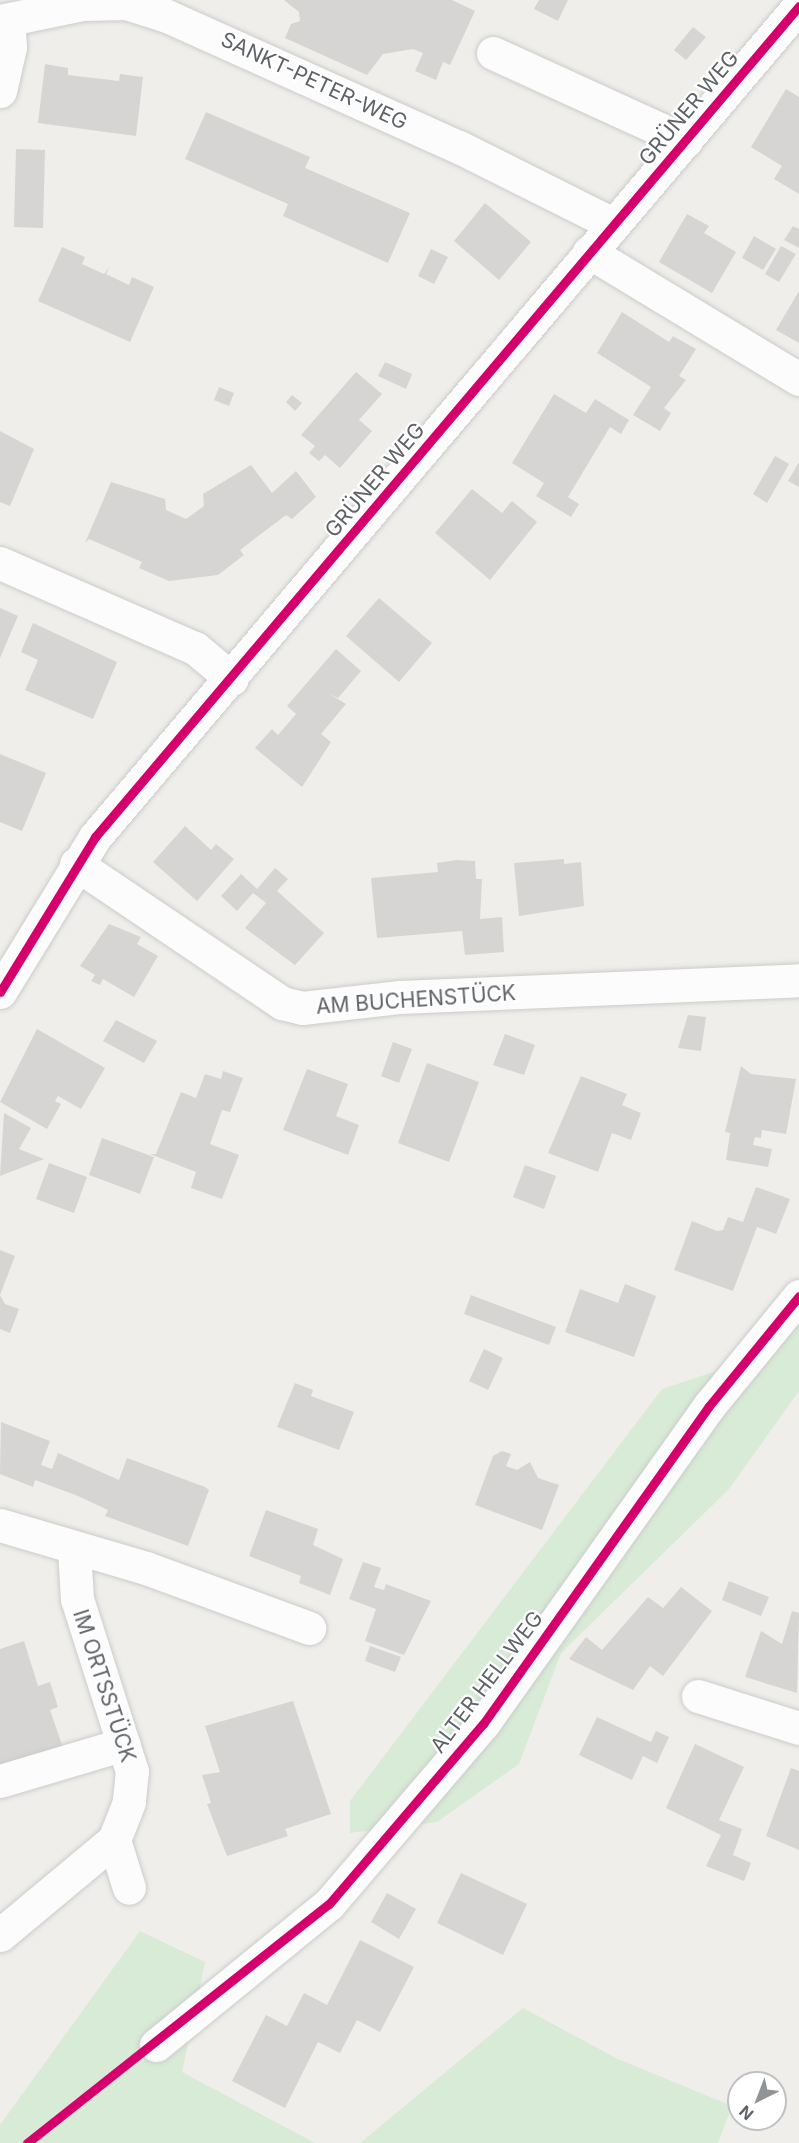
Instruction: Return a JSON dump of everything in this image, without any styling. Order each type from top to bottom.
[{"type":"street","name":"SANKT-PETER-WEG","points":[[4,21],[83,4],[126,3],[167,16],[448,142],[613,224]]},
{"type":"street","name":"GRÜNER WEG","points":[[0,992],[76,864],[589,252],[799,6]]},
{"type":"street","points":[[0,91],[10,47],[4,21]]},
{"type":"street","points":[[492,53],[686,141]]},
{"type":"street","points":[[589,252],[799,380]]},
{"type":"street","points":[[0,562],[195,648],[232,679]]},
{"type":"street","name":"AM BUCHENSTÜCK","points":[[76,864],[282,1003],[302,1008],[400,997],[799,980]]},
{"type":"street","name":"ALTER HELLWEG","points":[[156,2045],[337,1895],[483,1724],[709,1406],[799,1296]]},
{"type":"street","points":[[0,1525],[74,1550],[146,1568],[309,1628]]},
{"type":"street","name":"IM ORTSSTÜCK","points":[[74,1550],[77,1599],[132,1771],[129,1802],[114,1840]]},
{"type":"street","points":[[698,1696],[799,1728]]},
{"type":"street","points":[[0,1781],[124,1744]]},
{"type":"street","points":[[0,1935],[114,1840],[129,1888]]},
{"type":"green space","points":[[799,1317],[799,1391],[729,1489],[561,1653],[519,1764],[437,1822],[350,1833],[350,1801],[662,1389],[777,1351]]},
{"type":"green space","points":[[140,1931],[205,1962],[182,2072],[315,2143],[0,2143],[0,2125]]},
{"type":"green space","points":[[523,2008],[618,2059],[727,2104],[727,2119],[718,2143],[360,2143]]},
{"type":"building","points":[[284,0],[452,0],[475,11],[450,65],[443,62],[436,80],[415,71],[423,53],[413,49],[383,54],[367,75],[285,38],[291,24],[300,21],[299,12]]},
{"type":"building","points":[[539,0],[568,0],[558,21],[534,9]]},
{"type":"building","points":[[693,27],[706,37],[686,60],[674,50]]},
{"type":"building","points":[[45,64],[68,68],[68,75],[119,81],[120,74],[143,77],[136,136],[38,123]]},
{"type":"building","points":[[786,89],[799,97],[799,194],[774,179],[782,166],[751,147]]},
{"type":"building","points":[[206,112],[310,157],[305,168],[410,213],[388,263],[283,216],[288,204],[185,159]]},
{"type":"building","points":[[16,149],[45,150],[43,228],[14,227]]},
{"type":"building","points":[[485,203],[531,242],[499,280],[454,241]]},
{"type":"building","points":[[687,214],[709,226],[704,233],[736,252],[712,293],[659,262]]},
{"type":"building","points":[[793,226],[799,229],[799,248],[784,240]]},
{"type":"building","points":[[754,236],[776,249],[763,270],[742,258]]},
{"type":"building","points":[[781,246],[796,254],[779,282],[765,274]]},
{"type":"building","points":[[62,247],[85,257],[82,264],[104,274],[110,266],[106,274],[129,285],[132,277],[154,287],[130,342],[38,301]]},
{"type":"building","points":[[431,249],[448,257],[434,284],[418,276]]},
{"type":"building","points":[[799,291],[799,343],[776,330]]},
{"type":"building","points":[[622,312],[669,342],[673,336],[696,349],[679,376],[686,380],[664,408],[671,413],[660,431],[633,415],[651,387],[597,353]]},
{"type":"building","points":[[385,362],[412,374],[406,389],[378,376]]},
{"type":"building","points":[[356,372],[382,394],[359,420],[372,431],[340,468],[325,455],[319,461],[309,453],[315,446],[301,435]]},
{"type":"building","points":[[219,387],[234,393],[229,406],[214,400]]},
{"type":"building","points":[[554,394],[586,413],[595,399],[629,420],[621,434],[610,427],[568,497],[579,504],[571,517],[536,496],[544,483],[512,463]]},
{"type":"building","points":[[292,395],[302,403],[295,411],[286,402]]},
{"type":"building","points":[[0,431],[34,449],[10,506],[0,502]]},
{"type":"building","points":[[775,456],[789,464],[767,503],[753,494]]},
{"type":"building","points":[[799,462],[799,487],[788,481]]},
{"type":"building","points":[[251,465],[272,493],[296,471],[316,497],[292,519],[286,515],[240,550],[244,555],[218,575],[169,581],[139,568],[142,562],[89,539],[85,543],[111,482],[165,499],[166,510],[186,519],[204,506],[203,494]]},
{"type":"building","points":[[472,489],[502,513],[512,501],[537,522],[490,580],[435,533]]},
{"type":"building","points":[[379,598],[432,643],[399,682],[346,636]]},
{"type":"building","points":[[0,608],[18,616],[0,658]]},
{"type":"building","points":[[33,623],[117,662],[93,719],[25,690],[38,660],[21,652]]},
{"type":"building","points":[[336,649],[361,671],[338,698],[328,693],[346,704],[321,734],[331,742],[302,787],[255,748],[272,729],[278,735],[296,714],[287,706]]},
{"type":"building","points":[[0,754],[46,773],[22,831],[0,822]]},
{"type":"building","points":[[185,826],[211,850],[216,844],[234,859],[197,901],[153,862]]},
{"type":"building","points":[[564,859],[564,864],[581,862],[584,906],[519,916],[514,863]]},
{"type":"building","points":[[457,860],[475,861],[476,879],[482,879],[480,919],[502,917],[504,952],[465,955],[462,931],[377,938],[371,878],[438,872],[437,863]]},
{"type":"building","points":[[275,868],[288,879],[277,891],[324,933],[295,965],[245,928],[266,903],[253,893],[237,911],[221,896],[241,874],[257,889]]},
{"type":"building","points":[[109,924],[141,937],[137,944],[158,956],[134,997],[103,979],[100,985],[91,981],[95,975],[80,966]]},
{"type":"building","points":[[688,1015],[706,1017],[701,1051],[678,1048]]},
{"type":"building","points":[[116,1020],[157,1041],[144,1063],[103,1041]]},
{"type":"building","points":[[37,1029],[105,1068],[81,1109],[58,1096],[55,1101],[61,1104],[47,1129],[0,1102]]},
{"type":"building","points":[[505,1034],[535,1045],[524,1075],[493,1065]]},
{"type":"building","points":[[393,1042],[412,1049],[399,1083],[381,1076]]},
{"type":"building","points":[[427,1063],[479,1082],[449,1162],[398,1143]]},
{"type":"building","points":[[741,1066],[751,1074],[796,1079],[786,1134],[762,1130],[761,1138],[755,1137],[753,1145],[772,1149],[768,1167],[726,1160],[730,1133],[725,1132]]},
{"type":"building","points":[[307,1069],[348,1084],[336,1116],[359,1125],[348,1155],[283,1130]]},
{"type":"building","points":[[223,1071],[243,1078],[230,1112],[222,1110],[210,1144],[239,1155],[222,1199],[191,1188],[196,1172],[150,1154],[156,1154],[181,1092],[196,1098],[205,1074],[221,1079]]},
{"type":"building","points":[[581,1076],[627,1094],[622,1105],[641,1113],[631,1140],[612,1133],[598,1172],[548,1153]]},
{"type":"building","points":[[4,1113],[31,1128],[19,1149],[44,1159],[0,1176]]},
{"type":"building","points":[[102,1138],[154,1157],[140,1194],[89,1175]]},
{"type":"building","points":[[49,1163],[87,1177],[74,1213],[36,1199]]},
{"type":"building","points":[[525,1165],[556,1176],[544,1209],[513,1197]]},
{"type":"building","points":[[756,1187],[790,1199],[776,1234],[757,1227],[733,1291],[674,1270],[692,1221],[717,1231],[723,1230],[728,1217],[743,1222]]},
{"type":"building","points":[[0,1250],[15,1256],[0,1295]]},
{"type":"building","points":[[625,1284],[656,1296],[634,1357],[565,1332],[580,1289],[618,1303]]},
{"type":"building","points":[[0,1295],[5,1304],[19,1309],[10,1333],[0,1329]]},
{"type":"building","points":[[471,1295],[556,1327],[549,1345],[464,1314]]},
{"type":"building","points":[[484,1349],[503,1358],[488,1390],[469,1381]]},
{"type":"building","points":[[295,1383],[313,1390],[311,1396],[354,1412],[339,1450],[277,1427]]},
{"type":"building","points":[[1,1422],[50,1441],[41,1465],[52,1469],[58,1453],[119,1480],[127,1458],[205,1487],[209,1490],[188,1546],[105,1516],[108,1510],[78,1496],[35,1480],[33,1487],[0,1474]]},
{"type":"building","points":[[502,1451],[511,1454],[506,1466],[517,1470],[530,1462],[538,1478],[559,1485],[542,1530],[475,1505],[493,1456]]},
{"type":"building","points":[[266,1510],[318,1529],[313,1545],[343,1559],[330,1595],[299,1583],[301,1576],[249,1556]]},
{"type":"building","points":[[363,1562],[381,1568],[374,1587],[384,1590],[386,1584],[431,1601],[404,1655],[365,1641],[376,1609],[349,1599]]},
{"type":"building","points":[[729,1581],[769,1597],[761,1616],[722,1600]]},
{"type":"building","points":[[681,1587],[712,1611],[663,1676],[650,1666],[633,1690],[569,1659],[586,1637],[602,1650],[648,1597],[663,1608]]},
{"type":"building","points":[[792,1611],[799,1613],[797,1693],[745,1677],[761,1631],[782,1644]]},
{"type":"building","points":[[24,1641],[38,1686],[50,1682],[58,1707],[50,1710],[64,1751],[0,1777],[0,1649]]},
{"type":"building","points":[[370,1646],[401,1657],[395,1672],[365,1661]]},
{"type":"building","points":[[293,1701],[331,1814],[285,1829],[288,1836],[227,1856],[207,1804],[211,1803],[202,1775],[220,1772],[205,1726]]},
{"type":"building","points":[[597,1717],[651,1742],[656,1731],[669,1737],[657,1763],[643,1756],[632,1780],[579,1755]]},
{"type":"building","points":[[695,1744],[744,1767],[719,1820],[742,1829],[733,1855],[751,1863],[744,1881],[706,1866],[721,1835],[666,1808]]},
{"type":"building","points":[[791,1768],[799,1771],[799,1850],[766,1836]]},
{"type":"building","points":[[461,1873],[527,1904],[503,1955],[437,1923]]},
{"type":"building","points":[[387,1893],[416,1909],[399,1939],[371,1922]]},
{"type":"building","points":[[360,1940],[414,1967],[380,2032],[357,2020],[340,2053],[318,2042],[285,2108],[232,2081],[266,2015],[287,2026],[304,1993],[327,2005]]},
{"type":"cycle path","points":[[0,992],[95,837],[799,6]]},
{"type":"cycle path","points":[[27,2143],[329,1904],[483,1724],[709,1406],[799,1296]]}]
